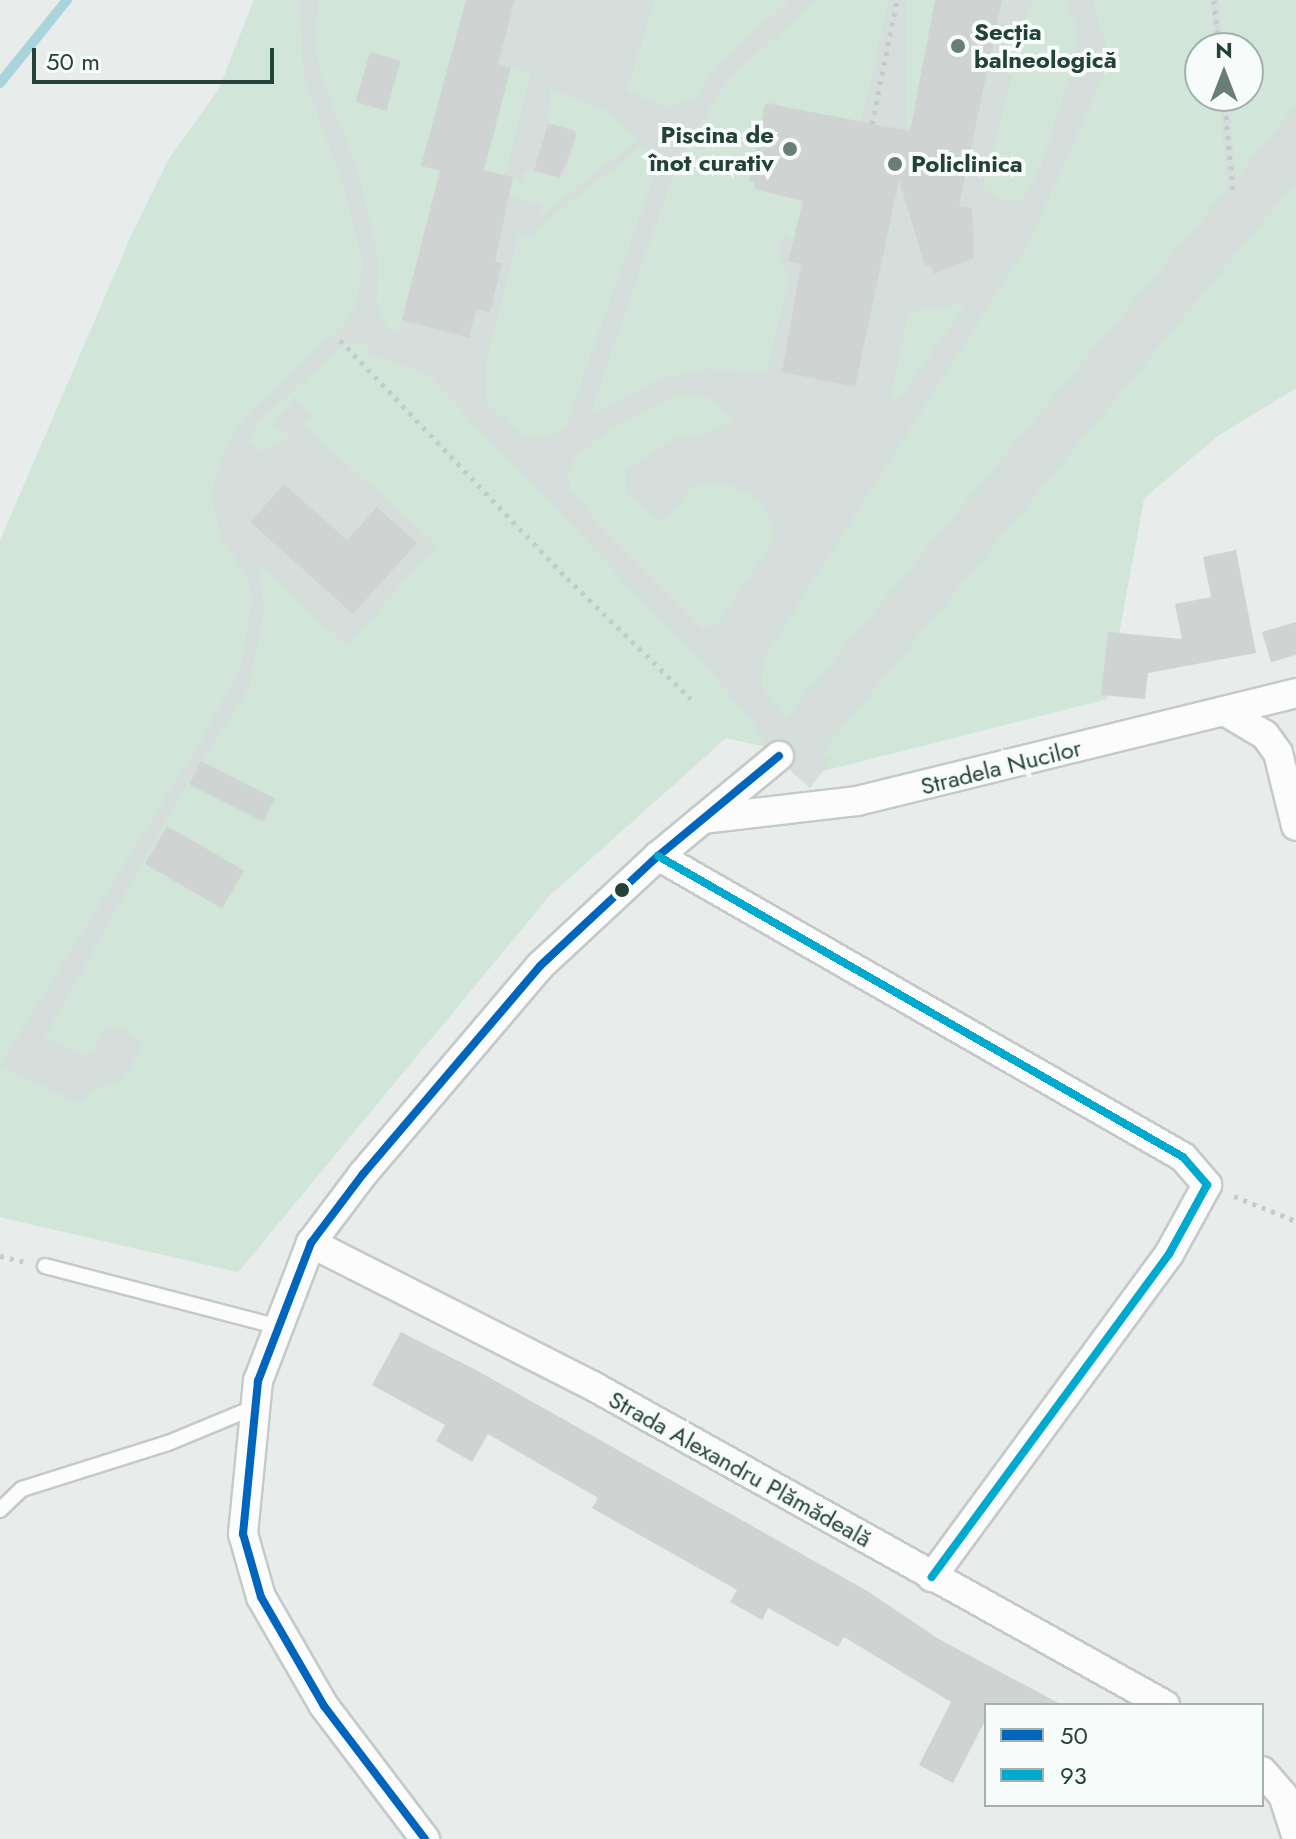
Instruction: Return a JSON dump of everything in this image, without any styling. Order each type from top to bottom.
[{"type":"street","name":"Stradela Nucilor","points":[[703,819],[857,801],[1296,693]]},
{"type":"street","points":[[1226,712],[1265,735],[1278,753],[1296,826]]},
{"type":"street","points":[[425,1839],[324,1706],[261,1597],[243,1534],[258,1381],[311,1243],[363,1174],[540,966],[658,856],[779,756]]},
{"type":"street","points":[[658,856],[1183,1157],[1207,1185],[1169,1254],[932,1577]]},
{"type":"street","name":"Strada Alexandru Plămădeală","points":[[311,1243],[593,1386],[1161,1703]]},
{"type":"street","points":[[1264,1773],[1283,1795],[1296,1835]]},
{"type":"lane","points":[[45,1266],[279,1327]]},
{"type":"lane","points":[[0,1510],[22,1489],[168,1443],[255,1407]]},
{"type":"path","points":[[872,124],[897,0]]},
{"type":"path","points":[[1214,0],[1217,32]]},
{"type":"path","points":[[1226,112],[1233,192]]},
{"type":"path","points":[[340,340],[567,578],[691,699]]},
{"type":"path","points":[[1207,1185],[1296,1221]]},
{"type":"shaded area","points":[[254,0],[1296,0],[1296,388],[1219,435],[1144,498],[1107,699],[823,771],[810,788],[763,746],[726,738],[550,895],[238,1272],[0,1217],[0,541],[132,234],[169,159],[219,89]]},
{"type":"green space","points":[[254,0],[299,0],[304,80],[339,172],[363,263],[356,304],[343,325],[248,413],[224,450],[211,494],[221,538],[246,575],[252,597],[241,666],[203,737],[0,1065],[0,541],[132,234],[169,159],[219,89]]},
{"type":"green space","points":[[319,0],[466,0],[422,166],[481,181],[511,67],[531,73],[505,175],[523,180],[525,172],[565,175],[576,136],[575,131],[548,123],[551,89],[606,111],[637,140],[540,216],[542,205],[509,196],[433,198],[399,331],[388,330],[377,304],[378,256],[356,165],[321,76],[315,41]]},
{"type":"green space","points":[[655,0],[789,0],[717,65],[694,100],[666,107],[627,90]]},
{"type":"green space","points":[[817,0],[888,0],[861,123],[776,106],[777,100],[770,99],[754,188],[815,198],[793,243],[786,236],[779,239],[781,265],[789,275],[767,371],[707,369],[659,379],[590,415],[676,167],[730,78]]},
{"type":"green space","points":[[907,0],[935,0],[935,128],[907,128]]},
{"type":"green space","points":[[1032,0],[1065,0],[1076,27],[1076,54],[1041,166],[1023,199],[1002,200],[984,188],[985,180]]},
{"type":"green space","points":[[1093,0],[1210,0],[1213,32],[1184,32],[1184,112],[1220,112],[1227,189],[785,718],[762,686],[764,658],[1029,243],[1105,73],[1107,50]]},
{"type":"green space","points":[[1219,0],[1296,0],[1296,105],[1236,178],[1230,112],[1264,112],[1264,32],[1222,32]]},
{"type":"green space","points":[[643,145],[658,164],[566,425],[550,438],[523,437],[486,402],[486,361],[519,234],[534,237],[536,229]]},
{"type":"green space","points":[[1296,182],[1296,388],[1219,435],[1144,498],[1107,699],[825,770],[831,760],[821,754]]},
{"type":"green space","points":[[965,304],[900,398],[890,400],[909,312]]},
{"type":"green space","points":[[346,343],[368,343],[368,354],[427,374],[715,677],[758,730],[763,746],[726,738],[550,895],[238,1272],[0,1217],[0,1065],[81,1105],[92,1090],[122,1080],[144,1044],[122,1028],[104,1027],[94,1050],[81,1056],[45,1037],[200,764],[190,784],[263,822],[274,799],[201,761],[249,689],[264,611],[259,564],[347,647],[437,544],[302,424],[312,414],[295,398],[272,422],[290,438],[261,451],[248,441],[260,421]],"holes":[[[168,826],[244,870],[221,908],[145,864]]]},
{"type":"green space","points":[[680,393],[707,397],[733,419],[714,432],[672,439],[626,470],[626,494],[662,521],[694,486],[722,481],[759,499],[772,524],[773,541],[718,622],[703,628],[593,518],[570,488],[568,475],[575,458],[609,430]]},
{"type":"building","points":[[466,0],[515,0],[498,64],[511,67],[484,170],[513,177],[495,262],[502,263],[490,313],[476,309],[469,338],[402,320],[440,171],[421,166]]},
{"type":"building","name":"Policlinica","points":[[935,0],[1002,0],[959,206],[972,208],[974,258],[934,274],[930,265],[925,266],[899,180],[855,387],[782,372],[801,264],[788,261],[803,201],[754,189],[755,182],[749,181],[765,103],[910,131]]},
{"type":"building","points":[[370,52],[401,61],[386,111],[356,102]]},
{"type":"building","points":[[548,123],[575,131],[576,136],[560,178],[534,171]]},
{"type":"building","points":[[284,484],[347,540],[377,507],[417,543],[353,614],[250,522]]},
{"type":"building","points":[[1236,550],[1256,653],[1148,673],[1145,699],[1101,695],[1108,632],[1182,639],[1175,604],[1211,597],[1203,557]]},
{"type":"building","points":[[1296,622],[1296,655],[1271,662],[1262,632]]},
{"type":"building","points":[[201,761],[275,799],[263,822],[189,784]]},
{"type":"building","points":[[167,826],[244,870],[222,909],[145,864]]},
{"type":"building","points":[[401,1332],[476,1370],[869,1592],[937,1638],[1058,1703],[984,1703],[984,1723],[953,1783],[919,1765],[951,1702],[844,1637],[838,1647],[768,1608],[762,1620],[730,1602],[737,1590],[592,1508],[598,1498],[488,1434],[472,1462],[436,1441],[445,1425],[372,1385]]},
{"type":"waterway","points":[[0,83],[67,0]]},
{"type":"transit line","name":"50","points":[[425,1839],[324,1706],[261,1597],[243,1534],[258,1381],[311,1243],[363,1174],[540,966],[658,856],[779,756]]},
{"type":"transit line","name":"93","points":[[658,856],[1183,1157],[1207,1185],[1169,1254],[932,1577]]},
{"type":"place","name":"Secția balneologică","points":[[958,46]]},
{"type":"place","name":"Piscina de înot curativ","points":[[790,149]]},
{"type":"place","name":"Policlinica","points":[[895,164]]}]
